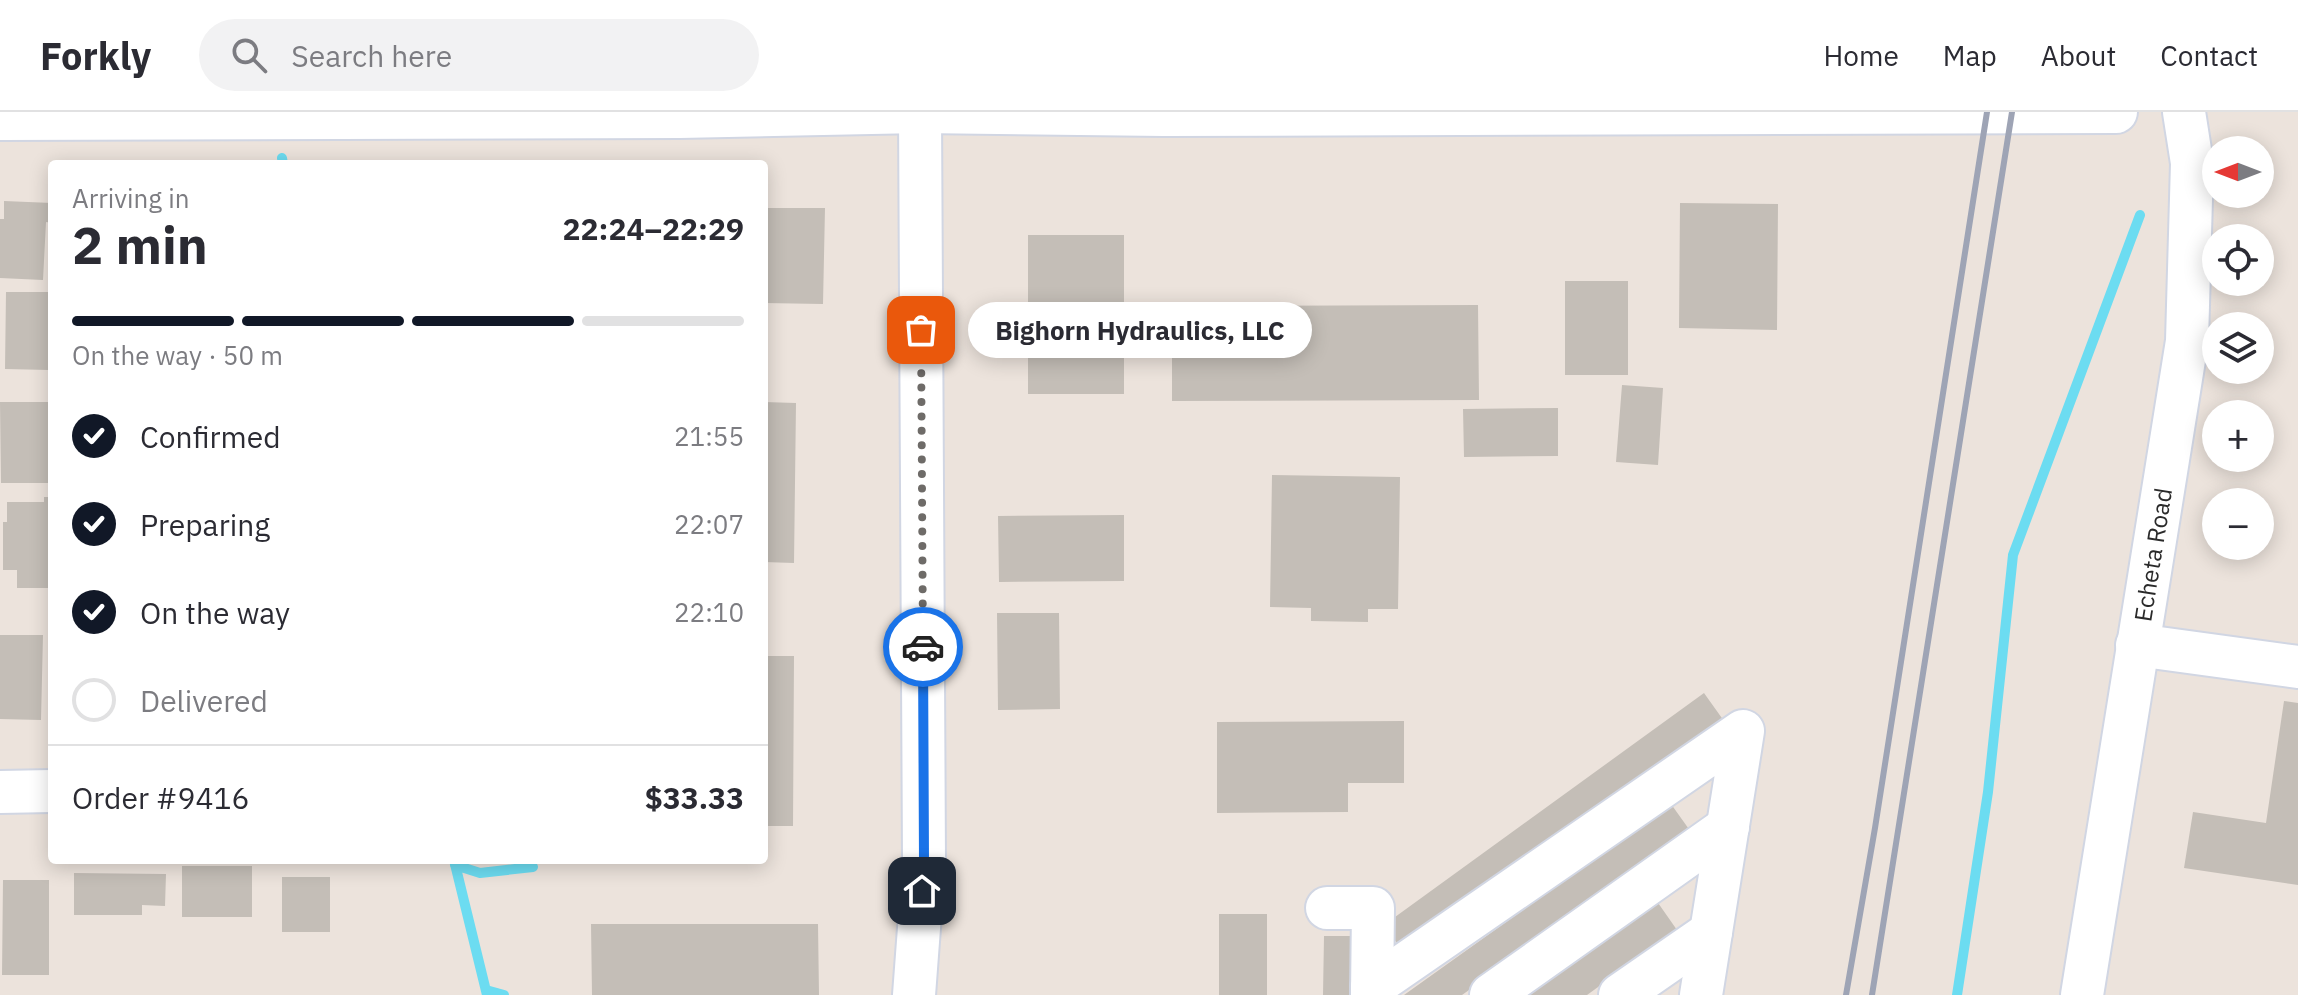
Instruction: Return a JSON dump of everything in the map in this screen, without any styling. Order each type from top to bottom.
[{"type":"street","points":[[914,995],[924,861],[920,112]]},
{"type":"street","points":[[0,119],[664,117],[920,112],[1164,115],[2116,112]]},
{"type":"street","name":"Echeta Road","points":[[2082,995],[2187,341],[2192,163],[2184,112]]},
{"type":"street","points":[[2137,645],[2298,667]]},
{"type":"street","points":[[1372,991],[1743,731],[1701,995]]},
{"type":"street","points":[[0,792],[48,791]]},
{"type":"street","points":[[1491,995],[1728,827]]},
{"type":"street","points":[[1327,908],[1373,908],[1372,991]]},
{"type":"street","points":[[1620,995],[1711,932]]},
{"type":"building","points":[[4,201],[48,203],[43,280],[0,278],[0,219],[4,219]]},
{"type":"building","points":[[1680,203],[1778,204],[1777,330],[1679,328]]},
{"type":"building","points":[[768,208],[825,208],[823,304],[768,303]]},
{"type":"building","points":[[1028,235],[1124,235],[1124,394],[1028,394]]},
{"type":"building","points":[[1565,281],[1628,281],[1628,375],[1565,375]]},
{"type":"building","points":[[6,292],[48,292],[48,370],[5,369]]},
{"type":"building","points":[[1478,305],[1479,400],[1172,401],[1172,306]]},
{"type":"building","points":[[1622,385],[1663,388],[1658,465],[1616,462]]},
{"type":"building","points":[[0,402],[48,402],[48,483],[1,483]]},
{"type":"building","points":[[768,402],[796,403],[794,563],[768,562]]},
{"type":"building","points":[[1558,408],[1558,456],[1464,457],[1463,409]]},
{"type":"building","points":[[1272,475],[1400,477],[1398,609],[1368,609],[1368,622],[1311,621],[1311,608],[1270,607]]},
{"type":"building","points":[[44,497],[48,497],[48,588],[17,588],[17,570],[3,570],[3,522],[7,522],[7,502],[44,502]]},
{"type":"building","points":[[1124,515],[1124,581],[999,582],[998,516]]},
{"type":"building","points":[[997,613],[1059,613],[1060,709],[998,710]]},
{"type":"building","points":[[0,635],[43,635],[41,720],[0,719]]},
{"type":"building","points":[[768,656],[794,656],[793,826],[768,826]]},
{"type":"building","points":[[1704,693],[1724,721],[1404,953],[1384,925]]},
{"type":"building","points":[[2284,701],[2298,703],[2298,885],[2184,868],[2193,812],[2266,823]]},
{"type":"building","points":[[1404,721],[1404,783],[1348,783],[1348,812],[1217,813],[1217,722]]},
{"type":"building","points":[[1671,804],[1691,832],[1462,995],[1404,995]]},
{"type":"building","points":[[182,866],[252,866],[252,917],[182,917]]},
{"type":"building","points":[[74,873],[166,874],[165,906],[142,905],[142,915],[74,915]]},
{"type":"building","points":[[282,877],[330,877],[330,932],[282,932]]},
{"type":"building","points":[[3,880],[49,880],[49,975],[2,975]]},
{"type":"building","points":[[1656,900],[1677,930],[1587,995],[1525,995]]},
{"type":"building","points":[[1219,914],[1267,914],[1267,995],[1219,995]]},
{"type":"building","points":[[591,924],[818,924],[819,995],[592,995]]},
{"type":"building","points":[[1324,936],[1360,936],[1359,995],[1323,995]]},
{"type":"waterway","points":[[1957,995],[1988,792],[2013,555],[2140,215]]},
{"type":"waterway","points":[[455,864],[487,995]]},
{"type":"waterway","points":[[455,865],[480,873],[533,867]]},
{"type":"waterway","points":[[486,990],[504,995]]},
{"type":"railway","points":[[1846,995],[1987,112]]},
{"type":"railway","points":[[1872,995],[2012,112]]},
{"type":"way so far","points":[[921,330],[923,647]]},
{"type":"place","name":"Bighorn Hydraulics, LLC","points":[[921,330]]},
{"type":"route","points":[[922,891],[923,647]]}]
